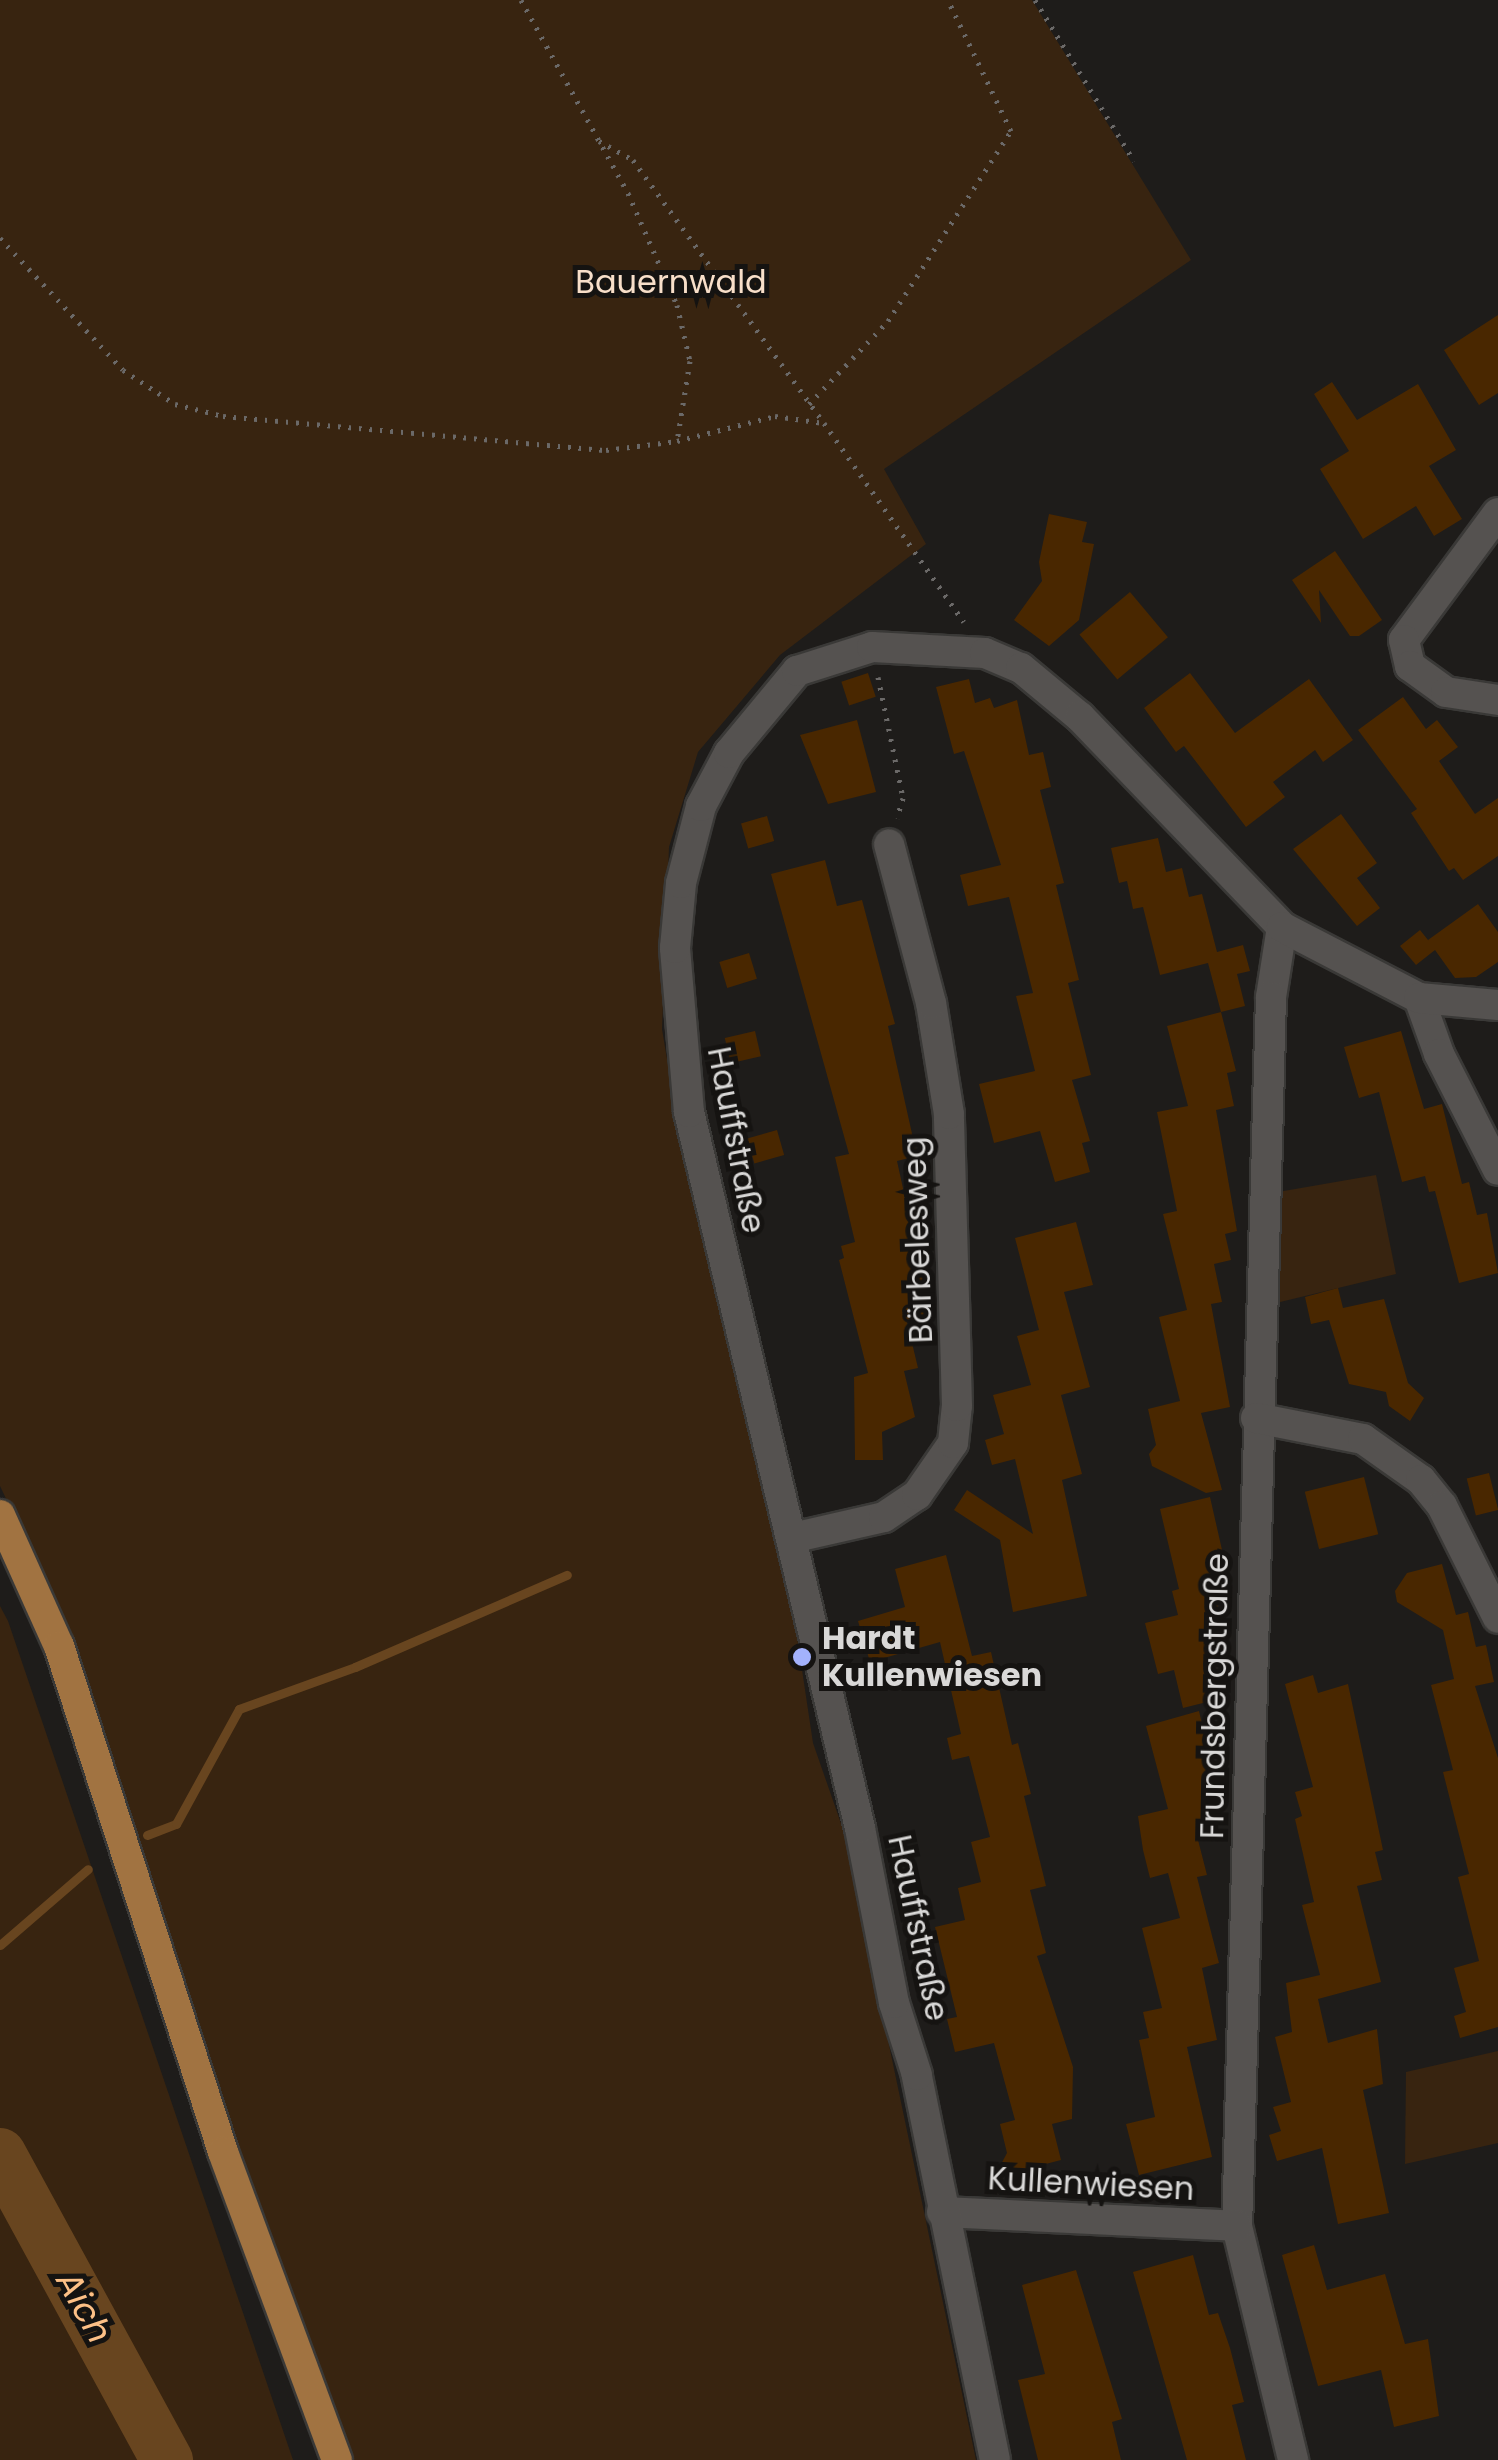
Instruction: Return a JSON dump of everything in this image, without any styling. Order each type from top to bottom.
[{"type":"main road","points":[[0,1515],[59,1646],[222,2152],[337,2460]]},
{"type":"street","points":[[1498,513],[1408,627],[1404,640],[1410,666],[1446,692],[1498,700]]},
{"type":"street","name":"Hauffstraße","points":[[995,2460],[792,1538],[689,1112],[675,948],[681,883],[701,806],[729,753],[797,671],[872,647],[985,653],[1021,668],[1080,717],[1282,927],[1419,998],[1498,1005]]},
{"type":"street","name":"Bärbelesweg","points":[[792,1538],[884,1516],[918,1495],[953,1442],[958,1406],[949,1114],[931,1003],[889,844]]},
{"type":"street","name":"Frundsbergstraße","points":[[1282,927],[1270,998],[1237,2226],[1294,2460]]},
{"type":"street","points":[[1419,998],[1439,1054],[1498,1170]]},
{"type":"street","points":[[1256,1418],[1362,1439],[1421,1480],[1442,1506],[1498,1618]]},
{"type":"street","name":"Kullenwiesen","points":[[942,2212],[1237,2226]]},
{"type":"path","points":[[521,0],[597,139],[677,305],[690,362],[676,442]]},
{"type":"path","points":[[809,404],[888,320],[1011,132],[948,0]]},
{"type":"path","points":[[1035,0],[1134,162]]},
{"type":"path","points":[[597,139],[633,160],[985,653]]},
{"type":"path","points":[[0,238],[123,370],[176,404],[223,416],[606,450],[676,442],[775,416],[824,423]]},
{"type":"path","points":[[872,647],[902,798],[889,844]]},
{"type":"green space","name":"Bauernwald","points":[[0,0],[1032,0],[1191,260],[884,469],[926,544],[780,655],[698,752],[669,847],[662,1029],[678,1125],[790,1590],[813,1743],[845,1835],[976,2460],[353,2460],[209,2066],[78,1650],[0,1486]]},
{"type":"green space","points":[[1376,1175],[1396,1274],[1276,1303],[1278,1192]]},
{"type":"green space","points":[[0,1606],[8,1621],[293,2460],[0,2460]]},
{"type":"green space","points":[[1498,2051],[1498,2143],[1405,2164],[1406,2072]]},
{"type":"building","points":[[1498,315],[1498,393],[1479,405],[1444,350]]},
{"type":"building","points":[[1332,382],[1357,420],[1418,384],[1456,450],[1429,466],[1462,519],[1434,536],[1416,506],[1363,539],[1320,469],[1349,451],[1314,394]]},
{"type":"building","points":[[1049,514],[1087,522],[1082,542],[1094,544],[1079,620],[1049,646],[1014,620],[1042,581],[1039,562]]},
{"type":"building","points":[[1335,551],[1382,620],[1359,636],[1350,636],[1319,590],[1321,623],[1292,580]]},
{"type":"building","points":[[1130,592],[1168,637],[1117,680],[1079,634]]},
{"type":"building","points":[[868,673],[876,697],[849,705],[841,682]]},
{"type":"building","points":[[1190,673],[1235,733],[1309,679],[1353,740],[1323,762],[1315,750],[1273,782],[1285,797],[1246,827],[1184,746],[1176,752],[1144,708]]},
{"type":"building","points":[[969,679],[975,703],[990,698],[994,708],[1017,700],[1029,755],[1043,752],[1051,787],[1040,790],[1064,883],[1056,885],[1079,980],[1068,983],[1091,1075],[1072,1080],[1090,1141],[1082,1143],[1090,1172],[1055,1182],[1040,1131],[994,1143],[979,1084],[1035,1071],[1016,996],[1033,993],[1009,897],[968,906],[960,875],[1001,865],[964,751],[954,754],[936,687]]},
{"type":"building","points":[[1403,697],[1426,729],[1437,720],[1458,747],[1439,761],[1475,814],[1498,798],[1498,856],[1463,880],[1454,868],[1449,871],[1411,813],[1417,809],[1358,730]]},
{"type":"building","points":[[857,720],[876,792],[828,804],[800,735]]},
{"type":"building","points":[[1341,814],[1377,863],[1357,878],[1380,908],[1357,926],[1293,849]]},
{"type":"building","points":[[767,816],[774,841],[748,848],[741,823]]},
{"type":"building","points":[[1158,838],[1166,872],[1182,868],[1189,897],[1202,894],[1217,952],[1243,945],[1250,971],[1237,974],[1245,1006],[1221,1012],[1208,963],[1160,975],[1143,907],[1133,909],[1127,881],[1119,883],[1111,848]]},
{"type":"building","points":[[825,860],[837,906],[862,900],[895,1024],[888,1026],[917,1156],[897,1161],[931,1316],[907,1322],[918,1368],[904,1371],[915,1417],[882,1432],[883,1460],[855,1460],[854,1377],[868,1373],[839,1260],[844,1258],[841,1246],[855,1242],[835,1157],[849,1154],[771,874]]},
{"type":"building","points":[[1478,904],[1498,932],[1498,962],[1476,977],[1455,978],[1435,950],[1416,965],[1400,946],[1420,930],[1428,940]]},
{"type":"building","points":[[749,953],[757,979],[727,988],[719,962]]},
{"type":"building","points":[[1221,1012],[1236,1071],[1227,1073],[1234,1106],[1216,1110],[1237,1231],[1225,1234],[1231,1260],[1214,1264],[1222,1302],[1211,1304],[1230,1407],[1201,1413],[1222,1490],[1206,1493],[1152,1466],[1149,1454],[1156,1445],[1148,1409],[1180,1401],[1159,1317],[1187,1310],[1163,1214],[1177,1211],[1157,1112],[1188,1106],[1167,1026]]},
{"type":"building","points":[[755,1031],[761,1056],[731,1063],[725,1038]]},
{"type":"building","points":[[1401,1031],[1424,1109],[1442,1104],[1462,1184],[1469,1182],[1477,1215],[1487,1213],[1498,1273],[1459,1283],[1435,1191],[1429,1192],[1425,1176],[1402,1182],[1379,1092],[1359,1098],[1344,1047]]},
{"type":"building","points":[[777,1130],[784,1155],[754,1164],[747,1139]]},
{"type":"building","points":[[1076,1222],[1093,1285],[1064,1292],[1090,1387],[1061,1395],[1082,1474],[1062,1480],[1087,1596],[1013,1612],[1000,1540],[954,1510],[967,1490],[1033,1534],[1015,1459],[992,1465],[985,1440],[1004,1434],[993,1395],[1031,1385],[1017,1336],[1039,1330],[1015,1238]]},
{"type":"building","points":[[1338,1288],[1343,1308],[1384,1299],[1408,1383],[1424,1398],[1410,1421],[1389,1406],[1386,1392],[1349,1384],[1329,1320],[1311,1324],[1305,1297]]},
{"type":"building","points":[[1489,1473],[1498,1510],[1476,1515],[1467,1479]]},
{"type":"building","points":[[1364,1477],[1378,1534],[1319,1549],[1305,1492]]},
{"type":"building","points":[[1210,1497],[1225,1563],[1213,1565],[1216,1577],[1211,1579],[1221,1621],[1207,1624],[1216,1660],[1203,1663],[1211,1701],[1183,1708],[1174,1670],[1158,1674],[1145,1623],[1178,1615],[1172,1591],[1179,1589],[1160,1509]]},
{"type":"building","points":[[946,1555],[972,1656],[991,1652],[1012,1745],[1018,1743],[1031,1794],[1024,1796],[1046,1886],[1030,1890],[1046,1953],[1037,1956],[1073,2067],[1072,2119],[1052,2124],[1061,2160],[1015,2172],[999,2168],[1007,2153],[1000,2124],[1015,2120],[994,2043],[955,2052],[947,2019],[957,2017],[935,1927],[965,1920],[958,1888],[981,1882],[971,1842],[990,1837],[969,1756],[952,1760],[947,1738],[961,1734],[940,1642],[870,1662],[858,1621],[905,1607],[895,1569]]},
{"type":"building","points":[[1442,1564],[1456,1615],[1468,1612],[1476,1647],[1486,1645],[1494,1682],[1475,1686],[1498,1758],[1498,2027],[1460,2038],[1454,2016],[1466,2012],[1454,1968],[1479,1961],[1458,1877],[1469,1874],[1443,1772],[1453,1770],[1431,1685],[1454,1679],[1443,1630],[1397,1602],[1395,1591],[1407,1573]]},
{"type":"building","points":[[1313,1675],[1318,1693],[1348,1684],[1383,1850],[1375,1852],[1382,1880],[1357,1886],[1381,1982],[1318,1999],[1328,2043],[1377,2029],[1383,2084],[1363,2090],[1389,2213],[1338,2224],[1322,2148],[1277,2161],[1269,2135],[1281,2131],[1273,2107],[1291,2102],[1275,2037],[1292,2032],[1286,1983],[1320,1975],[1302,1905],[1314,1902],[1295,1819],[1302,1816],[1295,1792],[1313,1787],[1285,1684]]},
{"type":"building","points":[[1199,1711],[1220,1803],[1201,1808],[1207,1834],[1197,1836],[1207,1875],[1197,1877],[1219,1963],[1202,1968],[1217,2040],[1187,2047],[1212,2157],[1139,2175],[1126,2124],[1155,2117],[1139,2040],[1149,2038],[1143,2012],[1162,2008],[1142,1928],[1180,1918],[1168,1873],[1150,1878],[1143,1850],[1138,1816],[1168,1809],[1146,1726]]},
{"type":"building","points":[[1314,2245],[1327,2290],[1385,2274],[1405,2344],[1428,2339],[1439,2416],[1394,2427],[1381,2370],[1318,2386],[1282,2255]]},
{"type":"building","points":[[1193,2255],[1209,2315],[1218,2313],[1244,2402],[1232,2405],[1246,2460],[1187,2460],[1133,2272]]},
{"type":"building","points":[[1076,2270],[1122,2419],[1112,2422],[1121,2460],[1038,2460],[1018,2380],[1045,2374],[1022,2285]]},
{"type":"waterway","points":[[147,1835],[176,1824],[239,1709],[355,1667],[567,1575]]},
{"type":"waterway","points":[[0,1945],[88,1869]]},
{"type":"waterway","name":"Aich","points":[[0,2154],[167,2460]]},
{"type":"place","name":"Hardt Kullenwiesen","points":[[802,1657]]}]
